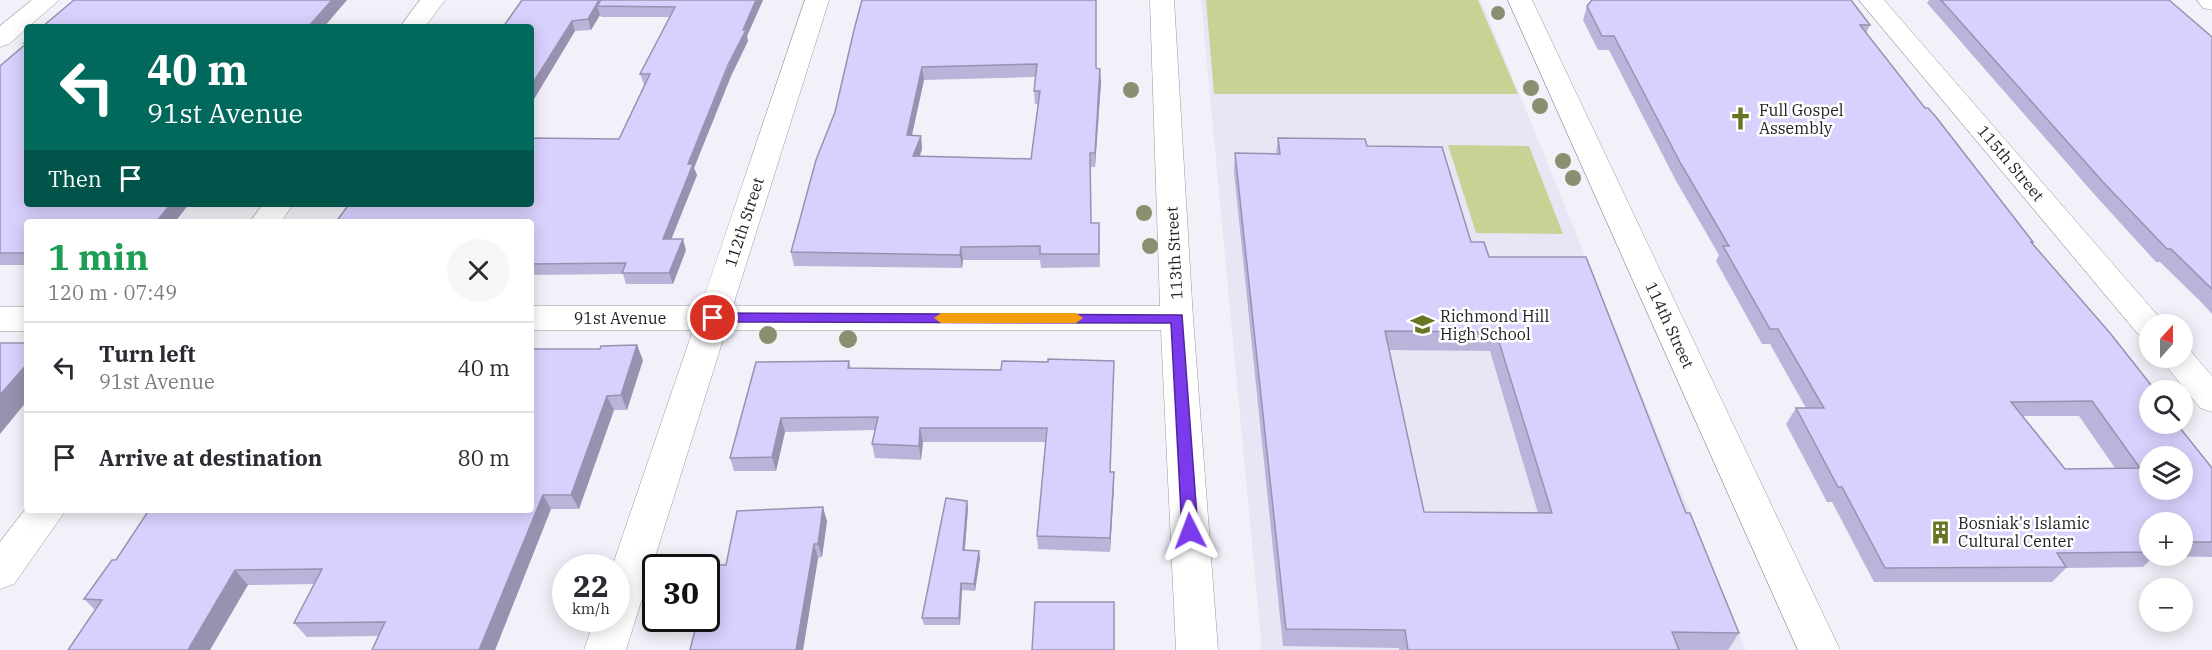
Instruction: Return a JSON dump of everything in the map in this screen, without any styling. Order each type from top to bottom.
[{"type":"street","points":[[0,39],[47,0]]},
{"type":"street","points":[[414,24],[433,0]]},
{"type":"street","name":"112th Street","points":[[630,573],[817,0]]},
{"type":"street","name":"113th Street","points":[[1162,0],[1177,318],[1197,650]]},
{"type":"street","name":"114th Street","points":[[1520,0],[1819,650]]},
{"type":"street","name":"115th Street","points":[[1872,0],[2140,314]]},
{"type":"street","name":"91st Avenue","points":[[534,318],[1177,318]]},
{"type":"street","points":[[0,319],[24,319]]},
{"type":"street","points":[[2185,368],[2212,399]]},
{"type":"street","points":[[0,572],[45,513]]},
{"type":"street","name":"112th Street","points":[[605,650],[611,632]]},
{"type":"shaded area","name":"Richmond Hill High School","points":[[1201,0],[1481,0],[1746,650],[1262,650]]},
{"type":"green space","points":[[1206,0],[1478,0],[1518,94],[1214,94]]},
{"type":"green space","points":[[1448,145],[1529,146],[1563,234],[1476,233]]},
{"type":"building","points":[[74,0],[332,0],[311,24],[46,24]]},
{"type":"building","points":[[522,0],[599,0],[588,19],[572,21],[534,81],[534,24],[505,24]]},
{"type":"building","points":[[601,0],[756,0],[743,30],[746,30],[728,65],[688,164],[693,164],[663,239],[683,239],[669,273],[622,273],[626,263],[534,264],[534,219],[338,219],[347,207],[534,207],[534,138],[619,139],[650,74],[640,74],[675,7],[597,6]]},
{"type":"building","points":[[862,0],[1096,0],[1096,68],[1100,69],[1095,153],[1090,153],[1091,223],[1099,223],[1099,254],[1040,254],[1040,246],[961,247],[960,255],[791,252],[816,160],[835,112]],"holes":[[[1037,64],[1034,91],[1040,91],[1031,159],[913,156],[921,136],[907,135],[922,67]]]},
{"type":"building","points":[[1592,0],[1851,0],[1870,25],[1860,25],[1925,108],[1928,108],[1936,117],[2033,242],[2031,242],[2110,333],[2147,380],[2139,380],[2139,434],[2185,434],[2212,468],[2212,542],[2193,542],[2193,512],[2139,512],[2139,552],[2057,553],[2066,567],[1885,568],[1796,408],[1824,408],[1778,329],[1770,329],[1723,246],[1729,246],[1681,164],[1614,36],[1602,36],[1587,6]],"holes":[[[2092,401],[2139,467],[2139,446],[2193,446],[2193,500],[2139,500],[2139,468],[2065,469],[2011,402]]]},
{"type":"building","points":[[1941,0],[2169,0],[2212,37],[2212,289],[2171,249],[2167,249],[2103,182]]},
{"type":"building","points":[[24,46],[24,207],[168,207],[158,219],[24,219],[24,253],[0,253],[0,66]]},
{"type":"building","name":"Richmond Hill High School","points":[[1278,138],[1365,139],[1367,146],[1442,147],[1471,242],[1484,242],[1489,257],[1586,257],[1686,513],[1690,513],[1739,633],[1672,632],[1679,650],[1408,650],[1405,630],[1286,629],[1235,153],[1280,154]],"holes":[[[1385,331],[1496,332],[1552,513],[1424,512]]]},
{"type":"building","points":[[0,343],[24,343],[24,367],[0,395]]},
{"type":"building","points":[[637,345],[621,395],[607,396],[571,495],[543,495],[479,650],[372,650],[385,622],[294,623],[322,569],[235,570],[188,650],[68,650],[102,600],[84,599],[112,560],[116,560],[147,513],[534,513],[534,349],[600,349],[601,346]]},
{"type":"building","points":[[1048,359],[1114,361],[1110,472],[1114,472],[1110,538],[1037,536],[1047,428],[920,428],[919,446],[872,444],[878,417],[781,418],[772,457],[730,458],[756,362],[849,361],[848,368],[1001,370],[1002,361],[1048,362]]},
{"type":"building","points":[[946,498],[967,501],[963,550],[979,551],[974,584],[961,583],[959,618],[922,618]]},
{"type":"building","points":[[823,507],[818,544],[814,544],[796,650],[690,650],[694,632],[720,632],[720,565],[726,565],[737,511]]},
{"type":"building","points":[[1035,602],[1114,602],[1114,650],[1032,650]]},
{"type":"slow traffic","points":[[941,318],[1076,318]]},
{"type":"place","name":"Full Gospel Assembly","points":[[1741,119]]},
{"type":"place","name":"Richmond Hill High School","points":[[1422,325]]},
{"type":"place","name":"Bosniak's Islamic Cultural Center","points":[[1940,532]]},
{"type":"route","points":[[713,318],[1177,318],[1190,531]]}]
